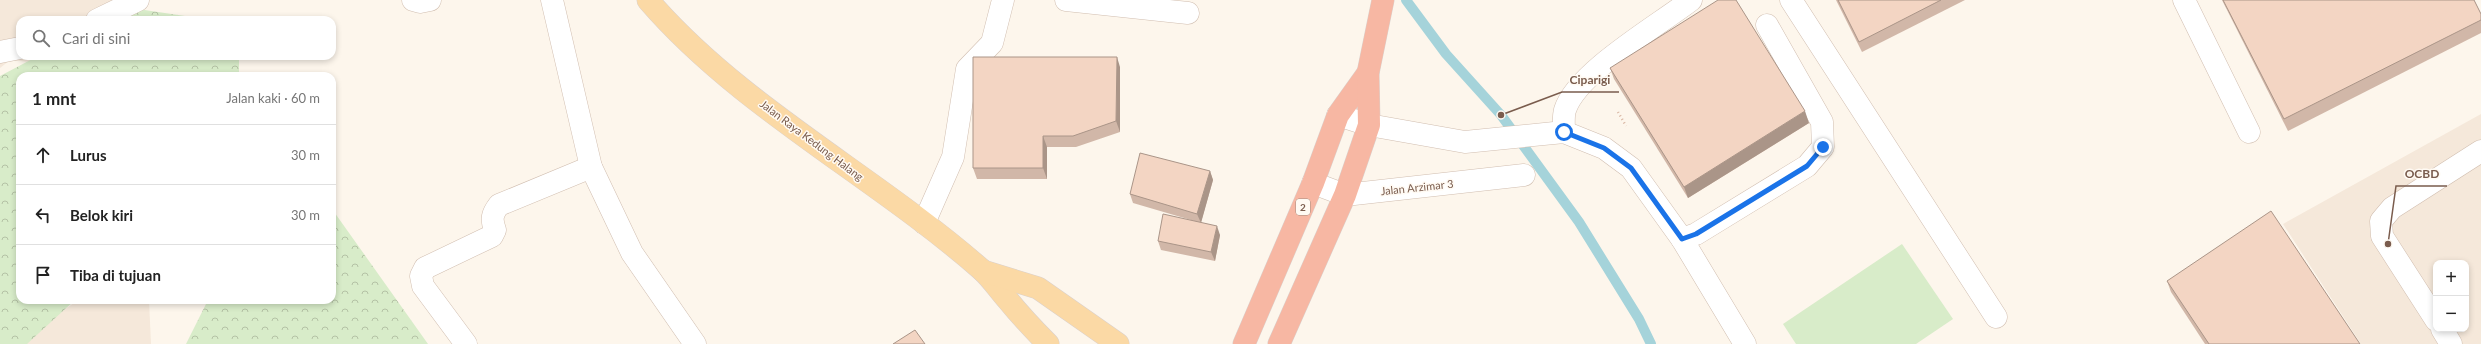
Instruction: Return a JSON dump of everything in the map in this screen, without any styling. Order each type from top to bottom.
[{"type":"highway","name":"2","points":[[1279,344],[1345,195],[1370,125],[1368,73],[1382,7]]},
{"type":"highway","name":"2","points":[[1244,344],[1313,182],[1338,115],[1368,73]]},
{"type":"main road","name":"Jalan Raya Kedung Halang","points":[[648,0],[666,21],[714,68],[924,223],[983,271],[1027,323],[1048,344]]},
{"type":"main road","name":"Jalan Raya Kedung Halang","points":[[983,271],[1038,288],[1118,344]]},
{"type":"street","points":[[105,16],[138,0]]},
{"type":"street","points":[[413,0],[420,2],[430,0]]},
{"type":"street","points":[[552,0],[590,167],[632,253],[695,344]]},
{"type":"street","points":[[924,223],[953,157],[967,69],[992,43],[1003,0]]},
{"type":"street","points":[[1066,0],[1188,13]]},
{"type":"street","points":[[1560,132],[1565,110],[1578,86],[1603,64],[1692,0]]},
{"type":"street","points":[[1791,0],[1996,317]]},
{"type":"street","points":[[2184,0],[2249,132]]},
{"type":"street","points":[[1682,239],[1696,234],[1807,166],[1823,147],[1822,122],[1767,25]]},
{"type":"street","points":[[0,52],[16,49]]},
{"type":"street","points":[[1338,115],[1370,125],[1465,142],[1560,132],[1604,148],[1631,168],[1682,239],[1745,344]]},
{"type":"street","points":[[2433,315],[2382,236],[2381,221],[2392,208],[2481,151]]},
{"type":"street","points":[[466,344],[423,286],[421,276],[425,268],[492,236],[495,230],[492,221],[493,212],[499,205],[590,167]]},
{"type":"street","name":"Jalan Arzimar 3","points":[[1313,182],[1345,195],[1524,175]]},
{"type":"street","points":[[2444,332],[2451,344]]},
{"type":"shaded area","points":[[0,0],[140,0],[114,16],[16,16],[16,60],[34,60],[30,62],[10,60],[0,68]]},
{"type":"shaded area","points":[[2481,114],[2481,344],[2361,344],[2283,224]]},
{"type":"shaded area","points":[[73,304],[149,304],[151,344],[0,344],[30,331]]},
{"type":"green space","points":[[131,8],[185,16],[115,16]]},
{"type":"green space","points":[[30,60],[239,60],[239,72],[16,72],[16,304],[71,304],[27,344],[0,344],[0,76]]},
{"type":"green space","points":[[336,215],[428,344],[186,344],[206,304],[336,304]]},
{"type":"green space","points":[[1902,244],[1953,319],[1916,344],[1796,344],[1783,324]]},
{"type":"building","points":[[1718,0],[1736,0],[1805,111],[1684,187],[1610,68]]},
{"type":"building","points":[[1838,0],[1941,0],[1859,42]]},
{"type":"building","points":[[2223,0],[2474,0],[2481,14],[2481,20],[2284,119]]},
{"type":"building","points":[[973,57],[1117,57],[1116,121],[1073,136],[1043,136],[1043,168],[973,168]]},
{"type":"building","points":[[1140,153],[1210,171],[1197,214],[1130,194]]},
{"type":"building","points":[[2271,211],[2360,344],[2209,344],[2167,281]]},
{"type":"building","points":[[1163,214],[1217,226],[1211,252],[1158,241]]},
{"type":"building","points":[[915,330],[925,344],[893,344]]},
{"type":"waterway","points":[[1406,0],[1446,54],[1501,115],[1579,222],[1639,319],[1651,344]]},
{"type":"place","name":"Ciparigi","points":[[1501,115]]},
{"type":"place","name":"OCBD","points":[[2388,244]]},
{"type":"route","points":[[1564,132],[1604,148],[1631,168],[1682,239],[1696,234],[1807,166],[1823,147]]}]
